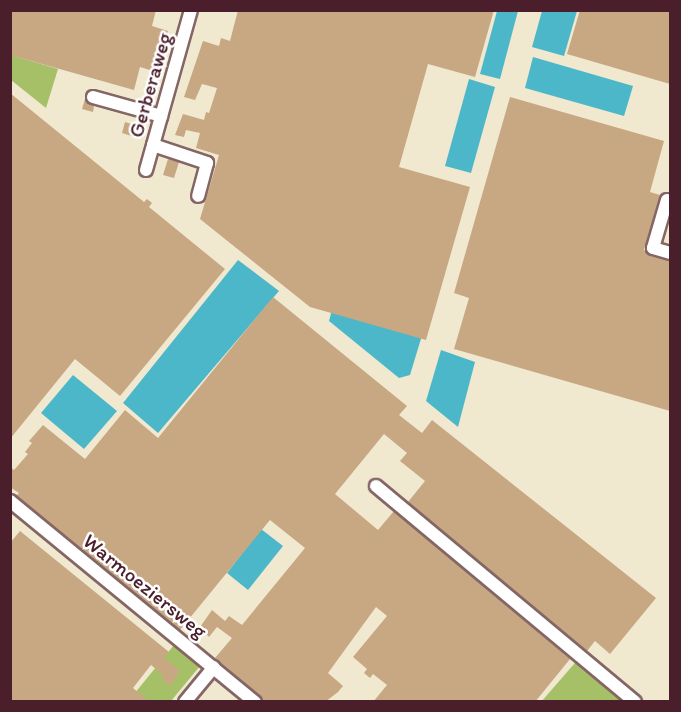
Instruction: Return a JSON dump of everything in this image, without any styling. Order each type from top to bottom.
[{"type":"street","name":"Gerberaweg","points":[[146,170],[191,10]]},
{"type":"street","points":[[93,97],[161,116]]},
{"type":"street","points":[[153,145],[207,163],[198,196]]},
{"type":"street","points":[[667,201],[653,248],[670,253]]},
{"type":"street","points":[[376,486],[635,702]]},
{"type":"street","name":"Warmoeziersweg","points":[[10,501],[255,702]]},
{"type":"street","points":[[185,702],[213,667]]},
{"type":"green space","points":[[11,55],[58,69],[46,108],[11,80]]},
{"type":"green space","points":[[174,645],[200,666],[171,701],[132,702],[130,699]]},
{"type":"green space","points":[[581,656],[638,702],[541,702]]},
{"type":"water","points":[[497,11],[518,11],[500,79],[480,74]]},
{"type":"water","points":[[542,11],[577,11],[564,56],[532,47]]},
{"type":"water","points":[[533,57],[633,86],[624,116],[525,88]]},
{"type":"water","points":[[469,79],[495,87],[471,173],[445,166]]},
{"type":"water","points":[[238,260],[279,291],[158,433],[123,403]]},
{"type":"water","points":[[339,283],[430,309],[410,375],[399,378],[329,321]]},
{"type":"water","points":[[441,350],[475,362],[458,427],[426,401]]},
{"type":"water","points":[[73,375],[117,411],[84,449],[41,413]]},
{"type":"water","points":[[261,529],[283,546],[248,590],[227,573]]},
{"type":"building","points":[[10,10],[156,10],[152,26],[168,31],[156,72],[140,67],[134,90],[10,55]]},
{"type":"building","points":[[238,10],[494,10],[475,77],[428,64],[399,167],[470,187],[426,340],[310,307],[200,219],[219,155],[196,148],[200,133],[186,130],[184,137],[175,135],[183,114],[204,120],[206,112],[209,113],[217,88],[202,84],[195,100],[184,97],[203,41],[219,46],[221,38],[230,41]]},
{"type":"building","points":[[580,10],[670,10],[670,84],[567,54]]},
{"type":"building","points":[[10,93],[144,202],[147,199],[152,203],[149,207],[225,269],[120,396],[75,359],[10,439]]},
{"type":"building","points":[[510,97],[664,141],[650,192],[660,195],[644,250],[651,256],[670,261],[670,411],[454,349],[469,298],[454,293]]},
{"type":"building","points":[[85,99],[94,106],[93,112],[82,109]]},
{"type":"building","points":[[125,122],[141,127],[138,138],[122,133]]},
{"type":"building","points":[[168,159],[179,162],[174,178],[163,175]]},
{"type":"building","points":[[273,297],[407,406],[399,415],[422,433],[432,420],[656,598],[610,654],[595,641],[587,651],[408,502],[425,481],[400,461],[407,453],[384,434],[335,494],[378,530],[394,511],[570,659],[535,702],[373,702],[387,685],[373,674],[370,678],[364,673],[367,669],[353,657],[387,616],[376,607],[328,673],[343,686],[338,692],[325,702],[265,702],[215,658],[232,638],[217,627],[209,637],[200,627],[212,610],[225,621],[229,616],[242,625],[305,548],[270,520],[180,630],[16,496],[19,493],[10,487],[10,467],[14,470],[28,454],[25,452],[32,443],[29,441],[43,425],[85,459],[125,410],[158,438]]},
{"type":"building","points":[[20,531],[169,652],[164,658],[180,671],[171,685],[163,682],[163,675],[151,665],[133,688],[150,702],[10,702],[10,543]]}]
